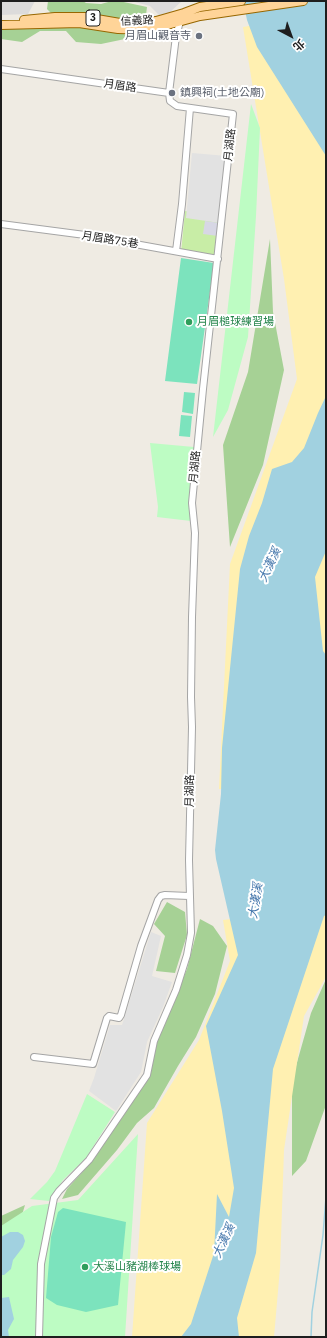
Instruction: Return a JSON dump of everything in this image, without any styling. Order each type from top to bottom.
[{"type":"main road","name":"信義路","points":[[1,22],[85,16],[120,23],[135,24],[156,21],[184,13],[200,6],[241,1]]},
{"type":"main road","name":"信義路","points":[[1,25],[79,23],[118,29],[149,30],[180,23],[200,16],[303,1]]},
{"type":"street","points":[[169,93],[176,36],[184,13]]},
{"type":"street","name":"月眉路","points":[[1,69],[169,93]]},
{"type":"street","name":"月湖路","points":[[39,1337],[41,1264],[54,1198],[89,1160],[146,1075],[154,1041],[176,990],[187,955],[191,933],[189,896],[192,726],[191,646],[195,533],[192,503],[203,389],[234,114],[177,106],[170,101],[169,93]]},
{"type":"street","points":[[176,251],[183,198],[190,108]]},
{"type":"street","name":"月眉路75巷","points":[[1,224],[85,236],[218,259]]},
{"type":"street","points":[[34,1057],[93,1064],[107,1018],[109,1016],[119,1018],[121,1015],[141,946],[158,900],[161,896],[165,895],[189,896]]},
{"type":"shaded area","points":[[1,1],[35,1],[28,14],[1,15]]},
{"type":"shaded area","points":[[131,1],[182,1],[169,13],[159,15],[150,6]]},
{"type":"shaded area","points":[[192,153],[227,156],[220,223],[186,218]]},
{"type":"shaded area","points":[[205,221],[220,223],[218,236],[203,234]]},
{"type":"shaded area","points":[[151,932],[161,936],[152,976],[172,982],[163,1007],[147,1042],[141,1072],[116,1111],[89,1091],[110,1025],[122,1025]]},
{"type":"green space","points":[[48,1],[83,1],[86,3],[101,4],[119,1],[147,7],[146,15],[140,20],[52,14],[47,9]]},
{"type":"green space","points":[[80,25],[117,31],[126,35],[125,39],[101,44],[76,42],[66,31],[40,31],[22,42],[1,39],[1,26]]},
{"type":"green space","points":[[251,104],[260,128],[248,337],[228,410],[213,437]]},
{"type":"green space","points":[[185,211],[217,216],[218,258],[181,253]]},
{"type":"green space","points":[[270,239],[273,312],[284,370],[263,465],[230,547],[223,445],[248,372]]},
{"type":"green space","name":"月眉槌球練習場","points":[[181,258],[214,263],[197,384],[165,381]]},
{"type":"green space","points":[[184,392],[195,393],[193,414],[182,412]]},
{"type":"green space","points":[[181,415],[192,416],[190,437],[179,436]]},
{"type":"green space","points":[[150,443],[194,447],[191,521],[157,517],[158,507]]},
{"type":"green space","points":[[167,902],[185,912],[187,935],[175,973],[156,971],[165,936],[154,924]]},
{"type":"green space","points":[[200,919],[213,926],[227,946],[215,994],[196,1037],[154,1108],[137,1123],[117,1150],[78,1195],[62,1199],[67,1189],[87,1167],[149,1078],[154,1048],[187,969]]},
{"type":"green space","points":[[326,979],[326,1105],[306,1161],[292,1176],[292,1080],[311,1013]]},
{"type":"green space","points":[[87,1094],[115,1112],[86,1158],[63,1180],[49,1201],[30,1199],[47,1182],[55,1171]]},
{"type":"green space","points":[[138,1134],[125,1337],[1,1337],[1,1226],[32,1206],[78,1200]]},
{"type":"green space","points":[[25,1205],[22,1215],[1,1230],[1,1216]]},
{"type":"green space","name":"大溪山豬湖棒球場","points":[[63,1208],[126,1222],[118,1305],[86,1312],[57,1305],[46,1298],[51,1237],[58,1212]]},
{"type":"sand","points":[[326,13],[326,797],[219,789],[230,564],[297,379],[284,279],[243,27]]},
{"type":"sand","points":[[326,908],[326,977],[304,1016],[284,1150],[280,1268],[274,1337],[132,1337],[147,1123],[199,1040],[230,961],[223,920]]},
{"type":"water","points":[[243,1],[326,1],[326,156],[257,47],[247,20]]},
{"type":"water","name":"大漢溪","points":[[326,396],[326,551],[315,577],[323,651],[326,655],[326,915],[324,916],[273,1069],[256,1253],[237,1318],[239,1337],[181,1337],[191,1324],[214,1253],[217,1194],[229,1217],[234,1188],[222,1111],[206,1026],[238,955],[215,850],[221,794],[222,748],[240,569],[249,536],[262,503],[272,469],[292,462],[304,448]]},
{"type":"water","points":[[10,1232],[18,1232],[23,1235],[25,1241],[23,1247],[13,1260],[11,1269],[4,1275],[1,1275],[1,1237]]},
{"type":"water","points":[[9,1297],[14,1319],[8,1330],[9,1337],[1,1337],[1,1298]]},
{"type":"waterway","points":[[311,1337],[312,1312],[323,1235],[326,1197]]},
{"type":"place","name":"月眉山觀音寺","points":[[199,36]]},
{"type":"place","name":"鎮興祠(土地公廟)","points":[[172,93]]},
{"type":"place","name":"月眉槌球練習場","points":[[189,322]]},
{"type":"place","name":"大溪山豬湖棒球場","points":[[85,1267]]}]
